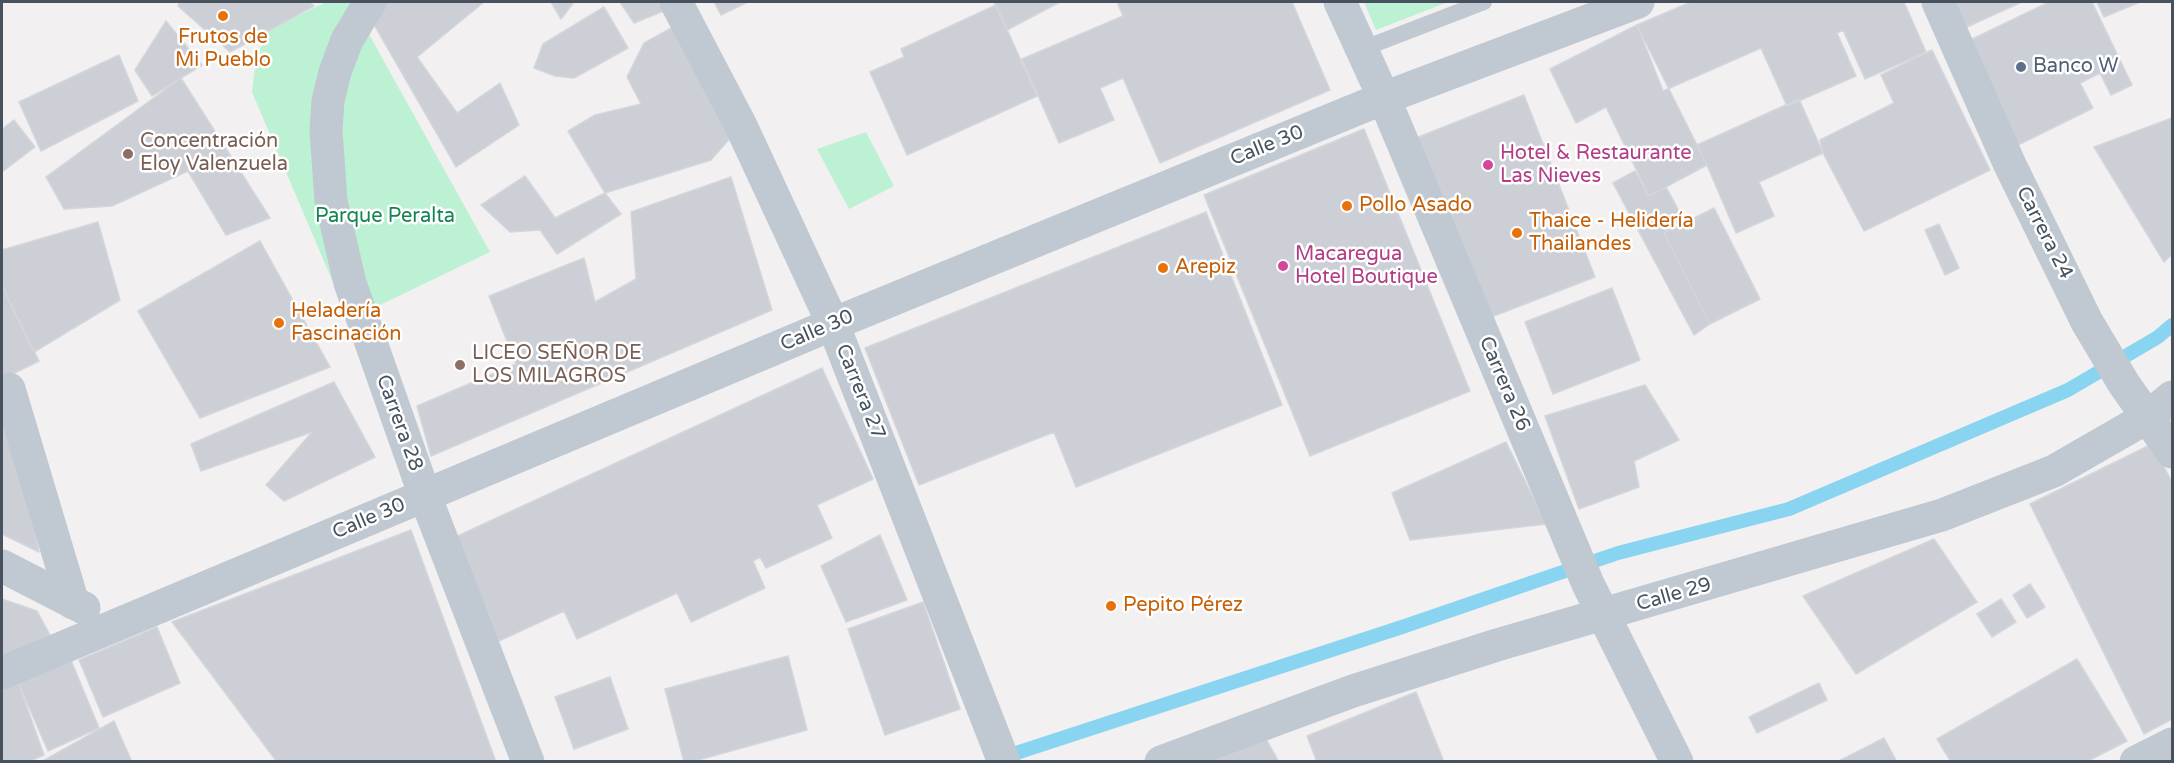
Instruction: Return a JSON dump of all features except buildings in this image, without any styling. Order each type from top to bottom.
[{"type":"street","name":"Carrera 28","points":[[370,2],[347,40],[335,72],[328,101],[326,130],[331,201],[350,283],[425,496],[528,762]]},
{"type":"street","name":"Carrera 27","points":[[676,2],[741,126],[833,324],[1004,762]]},
{"type":"street","name":"Carrera 26","points":[[1340,2],[1384,98],[1588,584],[1677,762]]},
{"type":"street","name":"Calle 30","points":[[2,673],[833,324],[1384,98],[1638,2]]},
{"type":"street","name":"Carrera 24","points":[[1938,2],[2010,165],[2087,322],[2124,384],[2160,407],[2172,452]]},
{"type":"street","points":[[2,393],[9,389],[73,603]]},
{"type":"street","name":"Calle 29","points":[[1161,762],[1353,691],[1497,645],[1942,515],[2054,471],[2160,407]]},
{"type":"street","points":[[2,566],[118,625]]},
{"type":"street","points":[[2136,762],[2172,744]]},
{"type":"lane","points":[[1362,49],[1484,2]]},
{"type":"green space","name":"Parque Peralta","points":[[326,2],[351,2],[490,252],[349,320],[252,92],[256,58],[268,31]]},
{"type":"green space","points":[[1364,2],[1448,2],[1376,30]]},
{"type":"green space","points":[[866,132],[894,186],[849,209],[817,149]]},
{"type":"waterway","points":[[1001,758],[1402,627],[1618,553],[1789,509],[2068,390],[2158,337],[2172,325]]},
{"type":"place","name":"Frutos de Mi Pueblo","points":[[223,16]]},
{"type":"place","name":"Banco W","points":[[2021,67]]},
{"type":"place","name":"Concentración Eloy Valenzuela","points":[[128,154]]},
{"type":"place","name":"Hotel & Restaurante Las Nieves","points":[[1488,165]]},
{"type":"place","name":"Pollo Asado","points":[[1347,206]]},
{"type":"place","name":"Thaice - Helidería Thailandes","points":[[1517,233]]},
{"type":"place","name":"Macaregua Hotel Boutique","points":[[1283,266]]},
{"type":"place","name":"Arepiz","points":[[1163,268]]},
{"type":"place","name":"Heladería Fascinación","points":[[279,323]]},
{"type":"place","name":"LICEO SEÑOR DE LOS MILAGROS","points":[[460,365]]},
{"type":"place","name":"Pepito Pérez","points":[[1111,606]]}]
